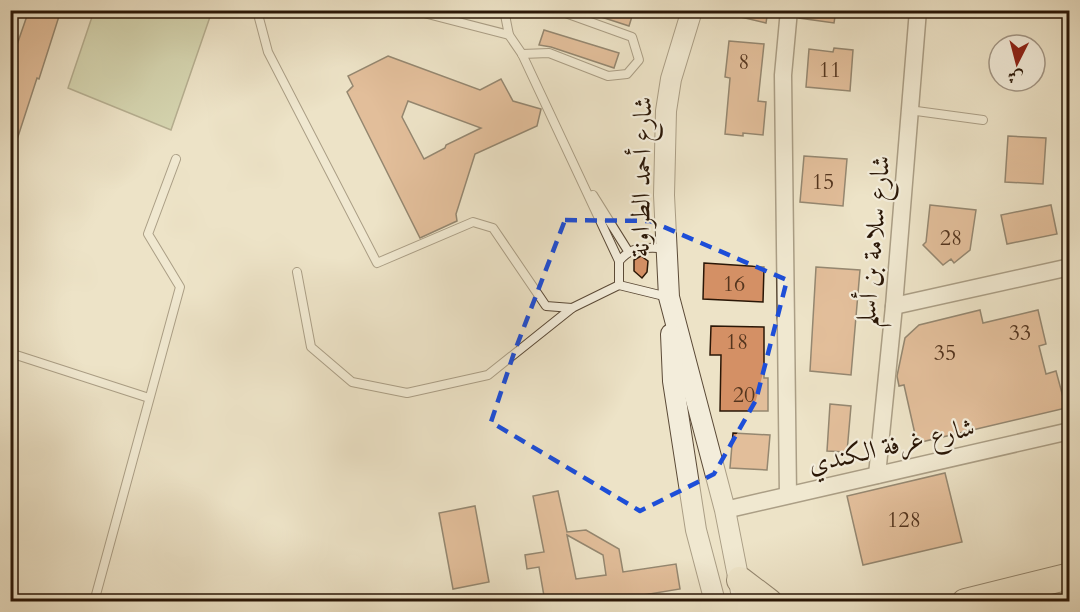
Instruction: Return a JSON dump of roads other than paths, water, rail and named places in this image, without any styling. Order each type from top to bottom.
[{"type":"main road","points":[[965,602],[1070,576]]},
{"type":"main road","points":[[742,591],[769,602]]},
{"type":"street","name":"شارع أحمد الطراونة","points":[[692,10],[670,79],[666,111],[666,248],[673,381],[696,530],[715,602]]},
{"type":"street","points":[[788,495],[783,75],[789,10]]},
{"type":"street","name":"شارع سلامة بن أسلم","points":[[877,475],[894,306],[908,110],[918,10]]},
{"type":"street","points":[[894,306],[1070,267]]},
{"type":"street","name":"شارع أحمد الطراونة","points":[[670,304],[725,510],[742,591]]},
{"type":"street","name":"شارع غرفة الكندي","points":[[725,510],[1070,431]]},
{"type":"lane","points":[[261,10],[259,18],[268,52],[377,263],[473,222],[493,228],[546,306],[572,308]]},
{"type":"lane","points":[[412,10],[509,35]]},
{"type":"lane","points":[[504,10],[509,35],[522,54],[619,261],[620,285]]},
{"type":"lane","points":[[522,54],[549,53],[608,76],[627,74],[639,60],[632,37],[557,10]]},
{"type":"lane","points":[[908,110],[983,120]]},
{"type":"lane","points":[[94,602],[180,287],[148,234],[176,159]]},
{"type":"lane","points":[[575,165],[628,251]]},
{"type":"lane","points":[[619,261],[628,251],[666,248]]},
{"type":"lane","points":[[297,272],[311,347],[352,382],[407,393],[488,375],[572,308],[620,285],[670,304]]},
{"type":"lane","points":[[10,353],[148,398]]}]
